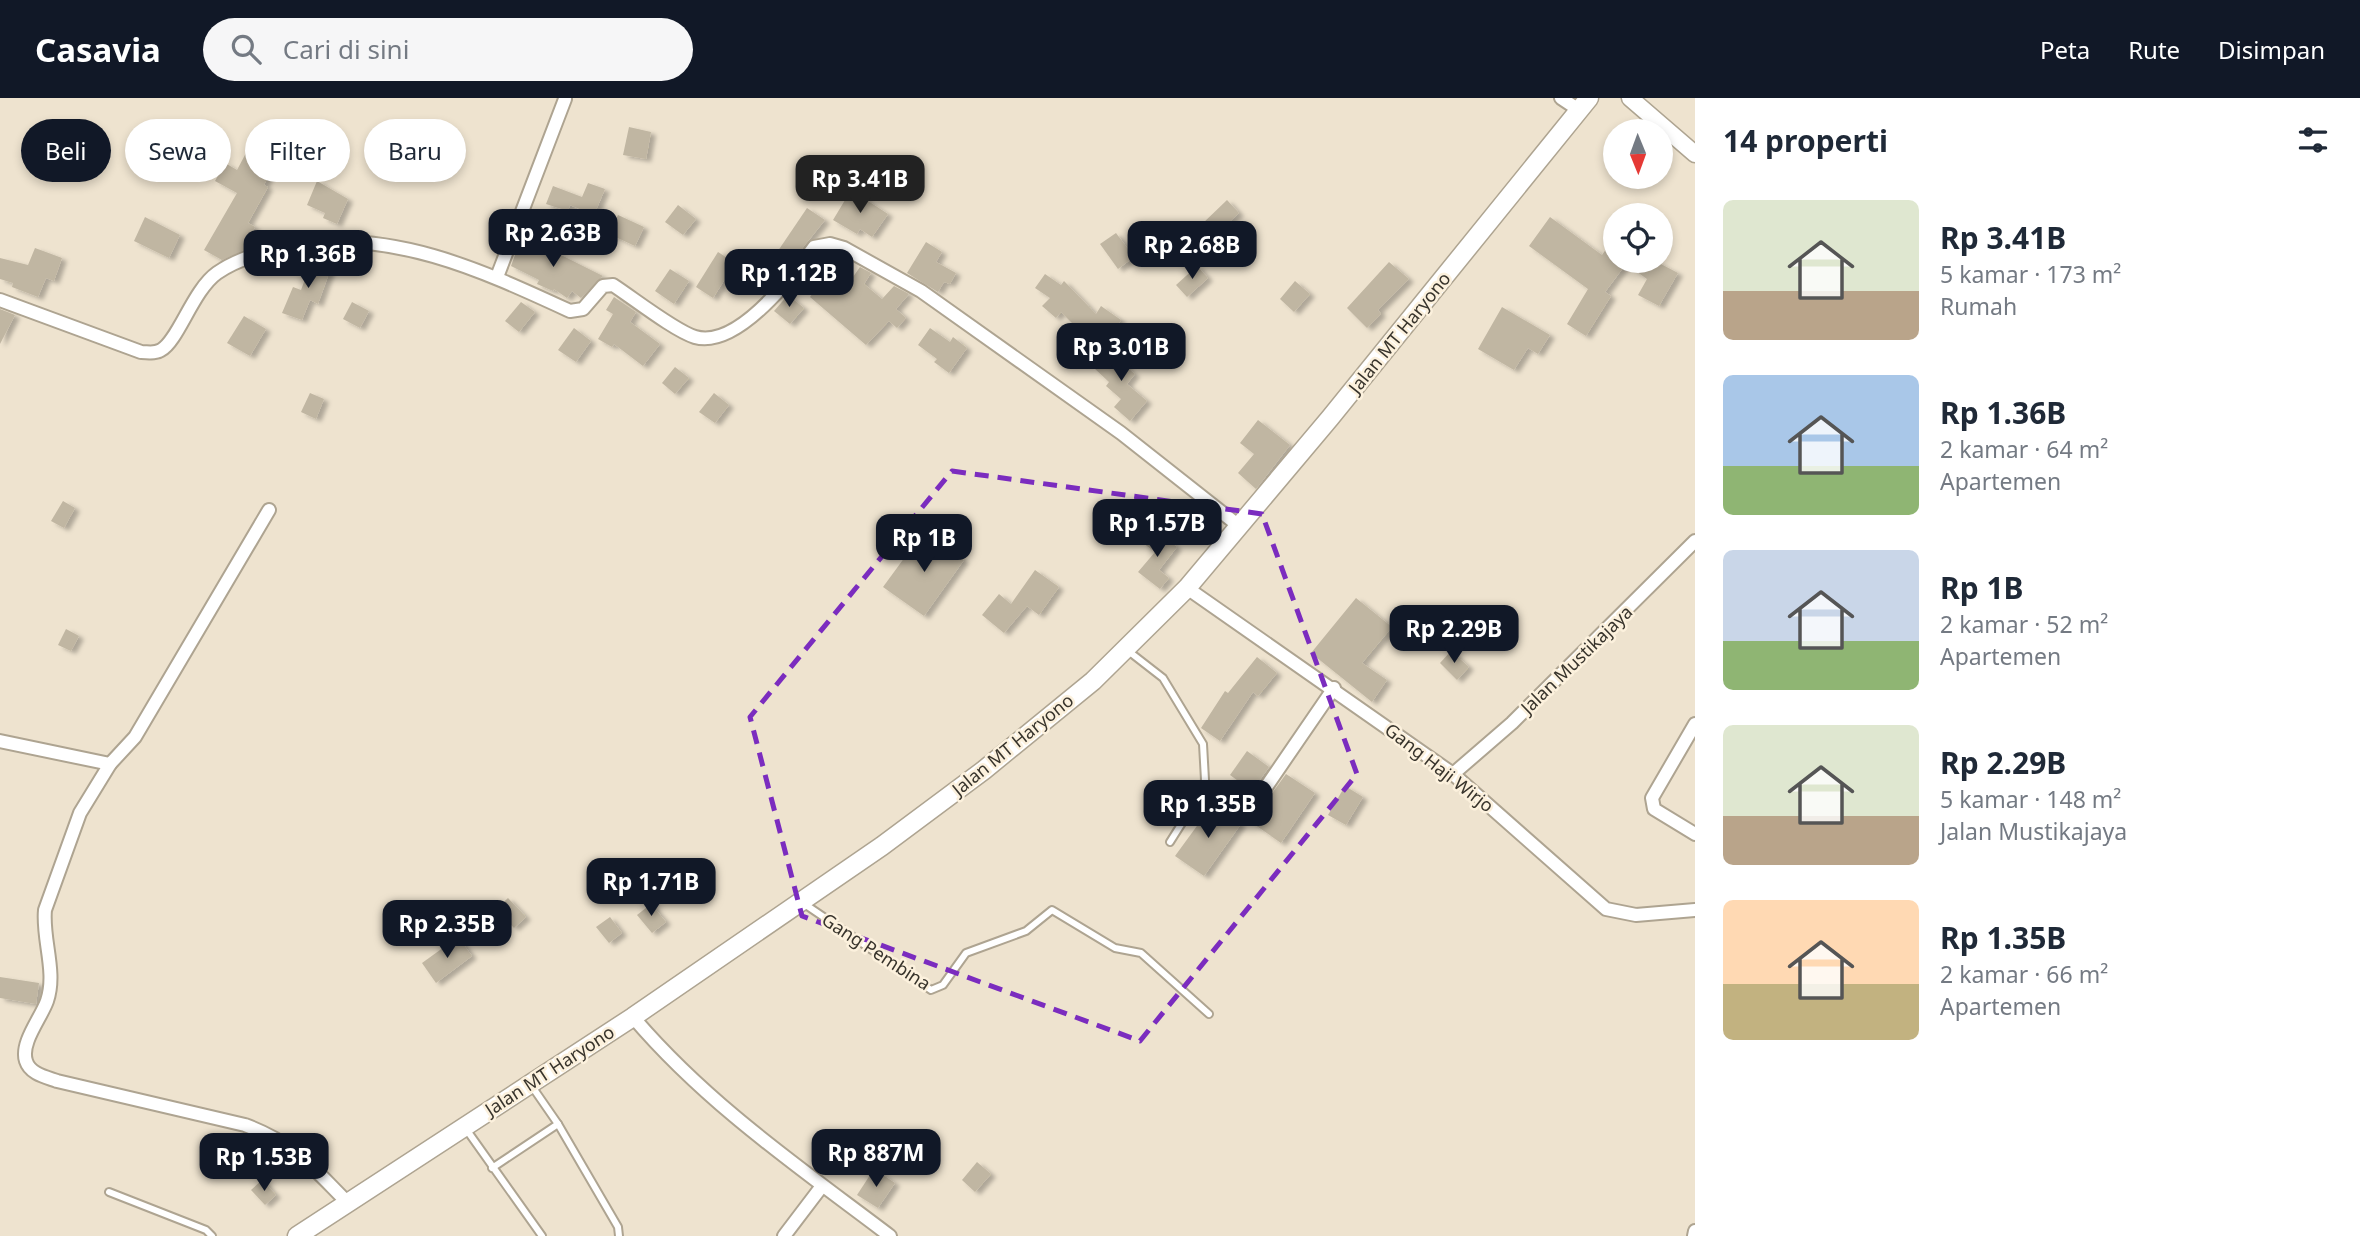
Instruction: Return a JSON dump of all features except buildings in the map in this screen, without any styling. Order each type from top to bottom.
[{"type":"main road","name":"Jalan MT Haryono","points":[[299,1235],[633,1017],[800,901],[984,770],[1093,681],[1187,588],[1356,387],[1584,104]]},
{"type":"street","points":[[1562,98],[1584,104]]},
{"type":"street","points":[[1630,98],[1695,154]]},
{"type":"street","points":[[497,277],[565,99]]},
{"type":"street","points":[[0,300],[141,352],[152,353],[165,347],[198,292],[215,274],[271,250],[347,239],[381,243],[497,277],[570,311],[578,312],[603,286],[613,285],[693,337],[718,338],[772,299],[814,247],[830,244],[844,248],[921,291],[1121,433],[1239,526]]},
{"type":"street","points":[[269,510],[135,737],[110,764],[80,813],[45,910],[44,925],[51,985],[48,999],[25,1051],[26,1061],[40,1076],[245,1125],[270,1135],[290,1146],[348,1203]]},
{"type":"street","name":"Jalan Mustikajaya","points":[[1453,774],[1512,723],[1695,541]]},
{"type":"street","name":"Gang Haji Wirjo","points":[[1187,588],[1334,688],[1453,774],[1606,909],[1636,915],[1695,910]]},
{"type":"street","points":[[1251,810],[1334,688]]},
{"type":"street","points":[[1695,724],[1652,798],[1654,809],[1695,834]]},
{"type":"street","points":[[0,741],[110,764]]},
{"type":"street","points":[[633,1017],[691,1081],[822,1186],[890,1236]]},
{"type":"street","points":[[784,1236],[822,1186]]},
{"type":"lane","points":[[1125,649],[1163,678],[1203,744],[1205,780],[1201,793],[1170,842]]},
{"type":"lane","name":"Gang Pembina","points":[[800,901],[931,990],[942,986],[965,953],[1026,931],[1051,910],[1115,948],[1141,953],[1209,1014]]},
{"type":"lane","points":[[531,1084],[618,1227],[619,1236]]},
{"type":"lane","points":[[492,1168],[558,1125]]},
{"type":"lane","points":[[465,1127],[542,1236]]},
{"type":"lane","points":[[109,1192],[206,1230],[212,1236]]},
{"type":"highlighted area","points":[[952,471],[1262,514],[1357,774],[1140,1041],[802,916],[750,717]]}]
